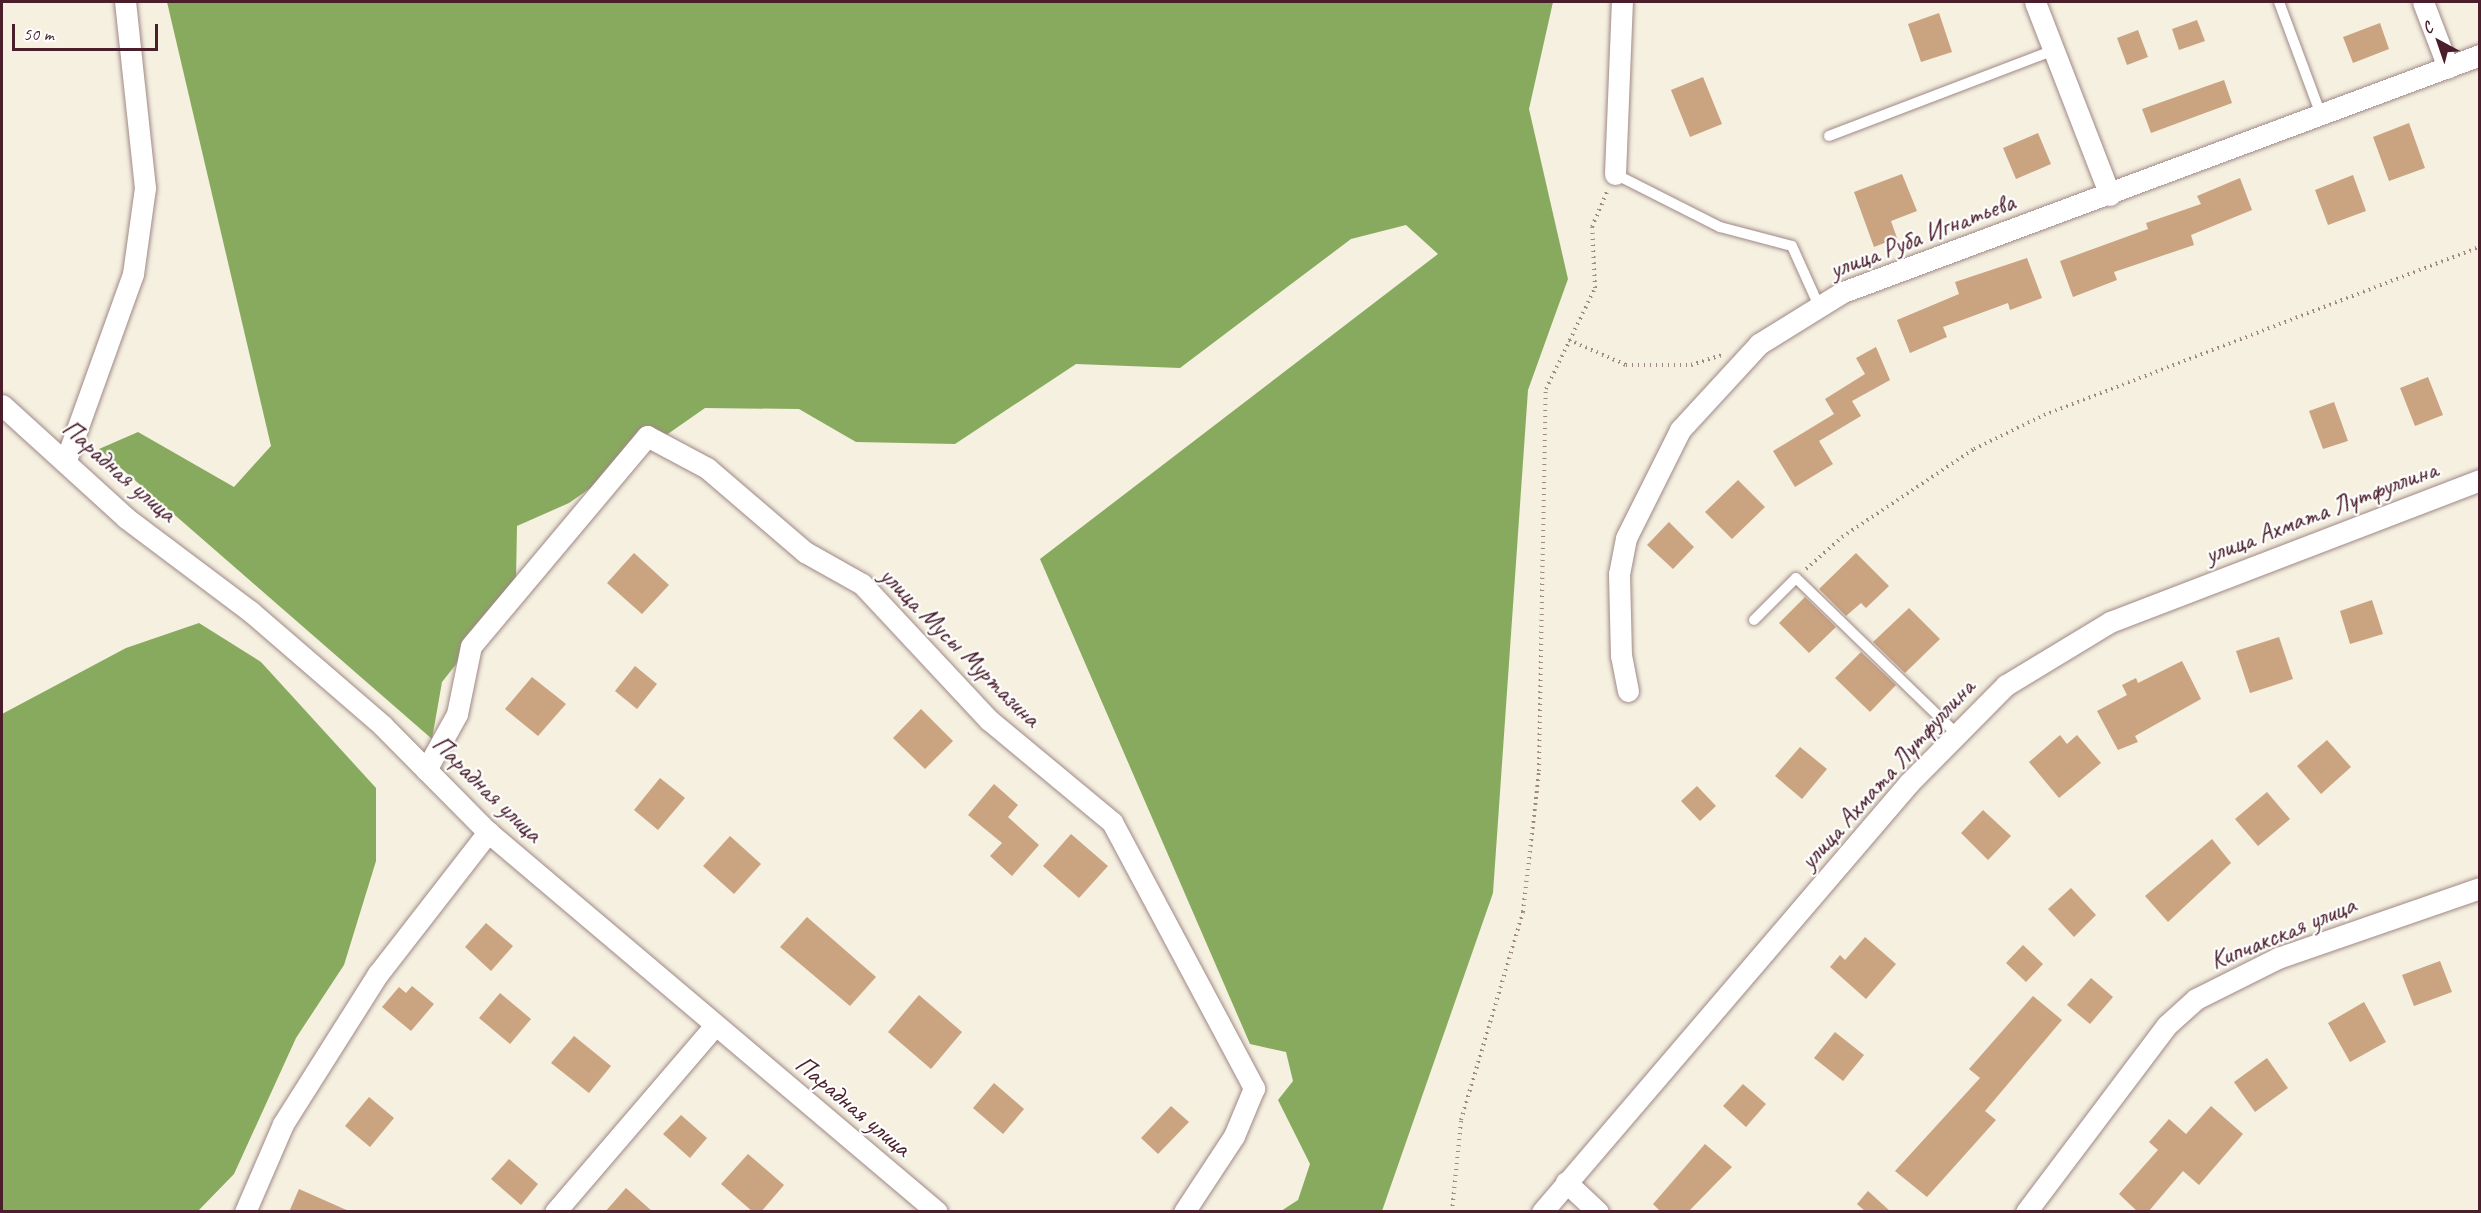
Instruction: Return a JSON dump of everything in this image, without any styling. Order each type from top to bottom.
[{"type":"street","points":[[66,460],[133,274],[145,188],[125,2]]},
{"type":"street","points":[[1615,174],[1622,2]]},
{"type":"street","points":[[2035,2],[2110,195]]},
{"type":"street","points":[[2423,2],[2448,67]]},
{"type":"street","name":"улица Руба Игнатьева","points":[[1628,691],[1621,656],[1619,574],[1626,538],[1659,466],[1686,421],[1728,372],[1759,344],[1843,292],[2110,195],[2480,55]]},
{"type":"street","name":"Парадная улица","points":[[2,405],[66,460],[126,518],[250,611],[426,770],[488,832],[937,1212]]},
{"type":"street","name":"улица Мусы Муртазина","points":[[426,770],[457,714],[471,646],[647,436],[707,468],[805,552],[861,585],[989,720],[1112,822],[1254,1088],[1234,1136],[1184,1212]]},
{"type":"street","name":"улица Ахмата Лутфуллина","points":[[1542,1212],[1955,732],[2006,685],[2110,622],[2480,480]]},
{"type":"street","points":[[245,1212],[283,1124],[378,974],[488,832]]},
{"type":"street","name":"Кипчакская улица","points":[[2026,1212],[2167,1025],[2196,999],[2278,958],[2480,888]]},
{"type":"street","points":[[555,1212],[715,1024]]},
{"type":"street","points":[[1566,1182],[1598,1212]]},
{"type":"lane","points":[[2278,2],[2321,115]]},
{"type":"lane","points":[[1828,136],[2054,50]]},
{"type":"lane","points":[[1615,174],[1720,227],[1792,246],[1819,306]]},
{"type":"lane","points":[[1754,620],[1796,578],[1955,732]]},
{"type":"path","points":[[1452,1212],[1461,1120],[1523,912],[1539,771],[1546,389],[1595,288],[1592,227],[1615,174]]},
{"type":"path","points":[[1796,578],[1842,537],[1974,448],[2044,415],[2480,247]]},
{"type":"path","points":[[1569,340],[1626,365],[1691,365],[1725,354]]},
{"type":"green space","points":[[167,2],[1553,2],[1529,109],[1568,279],[1528,390],[1493,893],[1382,1211],[1281,1211],[1298,1200],[1310,1164],[1278,1100],[1293,1081],[1286,1052],[1250,1044],[1040,559],[1438,254],[1406,225],[1351,239],[1180,368],[1076,364],[955,444],[856,442],[799,409],[705,408],[569,503],[517,526],[516,579],[504,604],[442,682],[432,739],[99,449],[138,432],[234,487],[271,446]]},
{"type":"green space","points":[[199,623],[261,662],[376,788],[376,861],[344,965],[296,1038],[234,1174],[198,1211],[2,1211],[2,714],[126,648]]},
{"type":"building","points":[[1939,13],[1952,52],[1921,62],[1908,24]]},
{"type":"building","points":[[2197,20],[2205,41],[2179,50],[2172,29]]},
{"type":"building","points":[[2380,23],[2389,49],[2353,63],[2343,37]]},
{"type":"building","points":[[2138,30],[2148,57],[2127,65],[2117,38]]},
{"type":"building","points":[[1703,77],[1722,124],[1690,137],[1671,90]]},
{"type":"building","points":[[2224,80],[2232,103],[2151,133],[2142,109]]},
{"type":"building","points":[[2409,123],[2425,168],[2389,181],[2373,137]]},
{"type":"building","points":[[2038,133],[2051,164],[2016,179],[2003,148]]},
{"type":"building","points":[[1902,174],[1917,211],[1891,221],[1897,238],[1874,247],[1854,192]]},
{"type":"building","points":[[2353,175],[2366,211],[2328,225],[2315,190]]},
{"type":"building","points":[[2240,178],[2252,210],[2191,235],[2194,245],[2114,272],[2117,280],[2073,297],[2060,261],[2148,229],[2146,223],[2201,204],[2197,196]]},
{"type":"building","points":[[2027,258],[2042,298],[2010,310],[2008,303],[1943,327],[1947,337],[1910,353],[1897,320],[1959,294],[1955,282]]},
{"type":"building","points":[[1876,347],[1890,380],[1852,401],[1861,416],[1819,441],[1833,464],[1795,487],[1773,451],[1834,414],[1825,399],[1865,374],[1856,358]]},
{"type":"building","points":[[2428,377],[2443,415],[2415,426],[2400,388]]},
{"type":"building","points":[[2334,402],[2348,441],[2323,449],[2309,411]]},
{"type":"building","points":[[1738,480],[1765,507],[1732,539],[1705,512]]},
{"type":"building","points":[[1669,522],[1694,547],[1673,569],[1647,545]]},
{"type":"building","points":[[634,553],[669,585],[642,614],[607,583]]},
{"type":"building","points":[[1856,553],[1889,586],[1866,608],[1861,603],[1846,616],[1819,589]]},
{"type":"building","points":[[1805,597],[1836,627],[1809,653],[1779,623]]},
{"type":"building","points":[[2372,600],[2383,634],[2350,644],[2340,611]]},
{"type":"building","points":[[1909,608],[1940,639],[1905,673],[1873,642]]},
{"type":"building","points":[[2279,637],[2293,679],[2250,693],[2236,651]]},
{"type":"building","points":[[1861,652],[1896,685],[1870,712],[1835,678]]},
{"type":"building","points":[[2182,661],[2201,699],[2135,736],[2138,742],[2118,750],[2097,711],[2127,695],[2122,685],[2136,678],[2138,683]]},
{"type":"building","points":[[635,666],[657,684],[637,709],[615,691]]},
{"type":"building","points":[[532,677],[566,704],[538,736],[505,709]]},
{"type":"building","points":[[921,709],[953,741],[925,769],[893,738]]},
{"type":"building","points":[[2060,735],[2067,744],[2077,735],[2101,763],[2059,798],[2029,762]]},
{"type":"building","points":[[2327,740],[2351,767],[2321,794],[2297,766]]},
{"type":"building","points":[[1800,747],[1827,769],[1802,799],[1775,776]]},
{"type":"building","points":[[660,778],[685,798],[658,830],[634,810]]},
{"type":"building","points":[[994,784],[1018,805],[1008,817],[1039,845],[1012,876],[990,856],[1002,843],[968,815]]},
{"type":"building","points":[[1697,786],[1716,806],[1700,821],[1681,801]]},
{"type":"building","points":[[2267,792],[2290,819],[2258,846],[2235,819]]},
{"type":"building","points":[[1983,810],[2011,836],[1988,860],[1961,833]]},
{"type":"building","points":[[1071,834],[1108,866],[1079,898],[1043,866]]},
{"type":"building","points":[[730,836],[761,864],[734,894],[703,866]]},
{"type":"building","points":[[2212,839],[2231,863],[2168,922],[2145,896]]},
{"type":"building","points":[[2071,888],[2096,915],[2074,937],[2048,909]]},
{"type":"building","points":[[807,917],[876,977],[850,1006],[780,947]]},
{"type":"building","points":[[486,923],[513,946],[491,971],[465,947]]},
{"type":"building","points":[[1865,937],[1896,964],[1866,999],[1830,967],[1840,955],[1845,960]]},
{"type":"building","points":[[2023,945],[2043,964],[2026,982],[2006,963]]},
{"type":"building","points":[[2440,961],[2452,992],[2414,1006],[2402,975]]},
{"type":"building","points":[[2091,978],[2113,997],[2090,1024],[2067,1005]]},
{"type":"building","points":[[412,986],[434,1004],[411,1031],[382,1007],[399,987],[406,993]]},
{"type":"building","points":[[500,993],[531,1019],[510,1044],[479,1018]]},
{"type":"building","points":[[919,995],[962,1032],[931,1069],[888,1032]]},
{"type":"building","points":[[2033,996],[2062,1020],[1985,1111],[1996,1120],[1927,1197],[1895,1171],[1980,1078],[1969,1069]]},
{"type":"building","points":[[2364,1002],[2386,1042],[2350,1062],[2328,1023]]},
{"type":"building","points":[[1835,1032],[1864,1055],[1843,1081],[1814,1058]]},
{"type":"building","points":[[574,1036],[611,1066],[589,1093],[551,1063]]},
{"type":"building","points":[[2267,1058],[2288,1088],[2255,1112],[2234,1082]]},
{"type":"building","points":[[994,1083],[1024,1109],[1003,1134],[973,1108]]},
{"type":"building","points":[[1743,1084],[1766,1104],[1746,1127],[1723,1106]]},
{"type":"building","points":[[369,1097],[394,1118],[370,1147],[345,1126]]},
{"type":"building","points":[[1171,1106],[1189,1122],[1158,1154],[1141,1138]]},
{"type":"building","points":[[2211,1106],[2243,1134],[2199,1185],[2183,1171],[2148,1212],[2138,1212],[2119,1194],[2158,1150],[2149,1142],[2169,1119],[2186,1134]]},
{"type":"building","points":[[681,1115],[707,1138],[690,1158],[663,1134]]},
{"type":"building","points":[[1705,1144],[1732,1167],[1688,1212],[1661,1212],[1653,1204]]},
{"type":"building","points":[[748,1154],[784,1185],[761,1212],[753,1212],[721,1184]]},
{"type":"building","points":[[509,1159],[538,1184],[521,1205],[491,1179]]},
{"type":"building","points":[[626,1188],[653,1212],[605,1212]]},
{"type":"building","points":[[299,1189],[351,1212],[289,1212]]},
{"type":"building","points":[[1868,1191],[1891,1212],[1866,1212],[1857,1204]]}]
